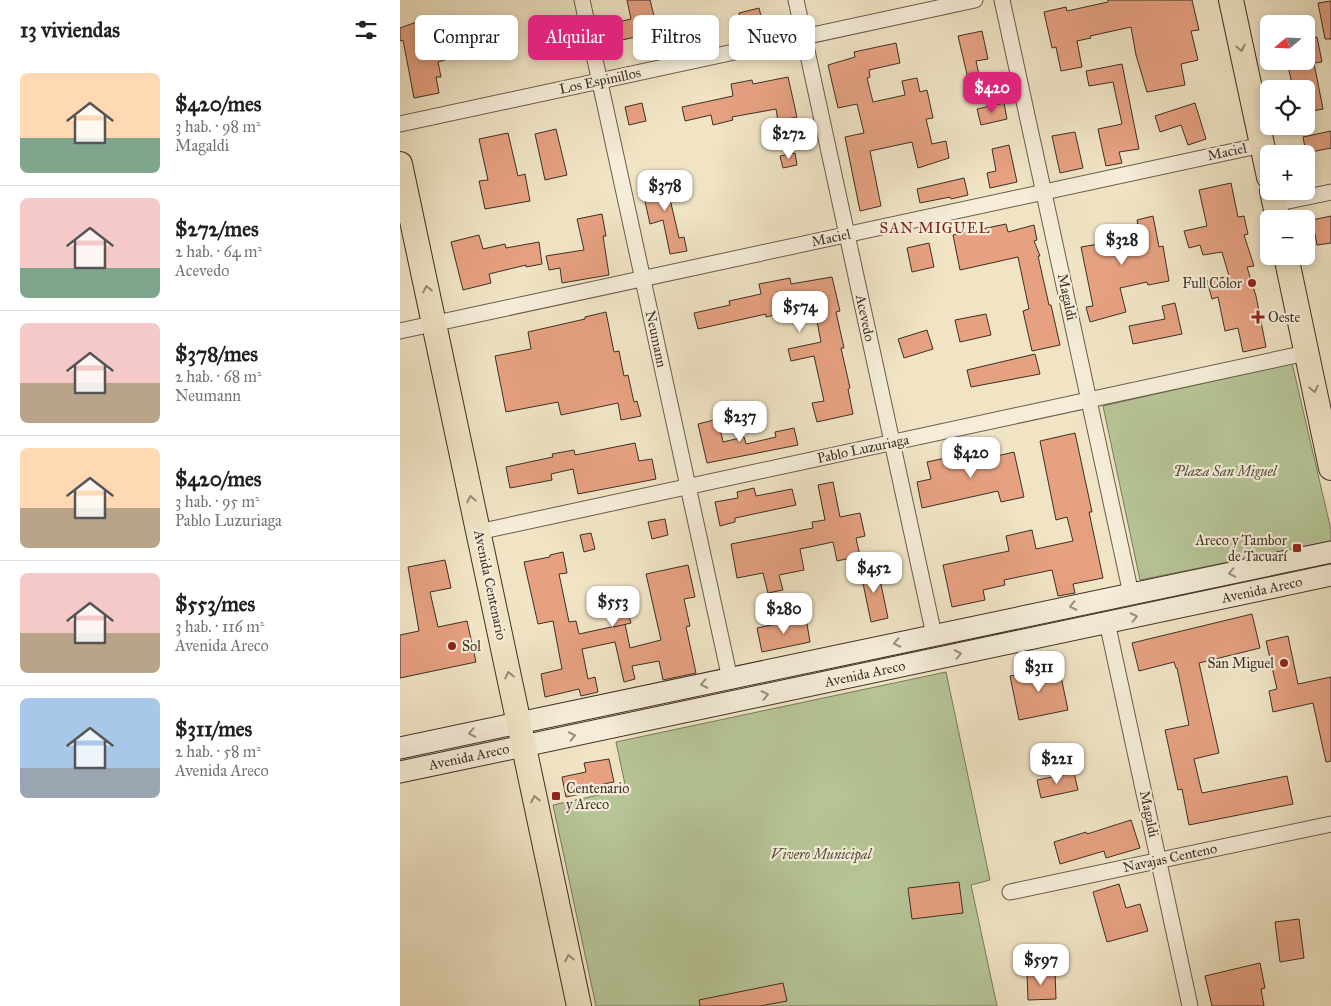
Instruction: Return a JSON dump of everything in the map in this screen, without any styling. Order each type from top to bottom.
[{"type":"main road","points":[[1231,0],[1262,145]]},
{"type":"main road","name":"Avenida Centenario","points":[[400,164],[580,1006]]},
{"type":"main road","points":[[1288,265],[1306,353],[1328,441],[1331,468]]},
{"type":"main road","name":"Avenida Areco","points":[[400,772],[522,734],[730,679],[1331,552]]},
{"type":"main road","name":"Avenida Areco","points":[[400,748],[522,734],[1107,622],[1331,575]]},
{"type":"street","name":"Neumann","points":[[582,0],[730,679]]},
{"type":"street","name":"Acevedo","points":[[796,0],[799,15]]},
{"type":"street","name":"Los Espinillos","points":[[815,35],[975,0]]},
{"type":"street","name":"Magaldi","points":[[1002,0],[1132,594]]},
{"type":"street","name":"Los Espinillos","points":[[400,124],[729,53]]},
{"type":"street","name":"Acevedo","points":[[809,60],[934,636]]},
{"type":"street","name":"Maciel","points":[[400,331],[1260,145]]},
{"type":"street","points":[[1275,205],[1331,192]]},
{"type":"street","name":"Pablo Luzuriaga","points":[[478,532],[1306,353]]},
{"type":"street","name":"Magaldi","points":[[1107,622],[1190,1006]]},
{"type":"street","name":"Navajas Centeno","points":[[1010,892],[1331,824]]},
{"type":"green space","name":"Plaza San Miguel","points":[[1292,363],[1331,530],[1331,541],[1140,580],[1103,406]]},
{"type":"green space","name":"Vivero Municipal","points":[[946,672],[990,880],[971,885],[997,1006],[596,1006],[553,805],[626,789],[616,742]]},
{"type":"building","points":[[627,0],[650,0],[654,15],[633,15],[633,38],[623,40],[623,21],[631,19]]},
{"type":"building","points":[[1108,0],[1192,0],[1199,30],[1191,31],[1198,60],[1181,64],[1185,85],[1147,92],[1136,55],[1131,27],[1090,36],[1091,38],[1077,41],[1082,67],[1061,71],[1056,47],[1052,48],[1044,12],[1066,7],[1067,11],[1108,2]]},
{"type":"building","points":[[1331,1],[1331,39],[1325,39],[1318,3]]},
{"type":"building","points":[[759,8],[761,15],[740,15],[739,13]]},
{"type":"building","points":[[415,23],[415,60],[445,60],[438,62],[441,77],[436,77],[439,93],[414,98],[403,40],[400,41],[400,28]]},
{"type":"building","points":[[982,31],[988,59],[976,61],[981,84],[970,87],[958,36]]},
{"type":"building","points":[[1317,37],[1322,62],[1315,63],[1315,38]]},
{"type":"building","points":[[896,43],[900,63],[869,70],[870,77],[867,78],[873,102],[905,95],[902,81],[917,78],[920,92],[927,90],[933,118],[926,119],[932,144],[946,141],[949,158],[918,168],[912,142],[870,151],[881,206],[860,211],[845,137],[864,133],[857,104],[838,108],[828,65],[855,57],[854,52]]},
{"type":"building","points":[[1122,64],[1139,149],[1119,152],[1122,163],[1106,166],[1098,129],[1122,124],[1113,82],[1089,86],[1086,71]]},
{"type":"building","points":[[1315,68],[1323,109],[1315,110],[1315,80],[1291,80],[1289,70],[1315,70]]},
{"type":"building","points":[[788,77],[797,117],[778,121],[776,109],[732,117],[733,120],[713,125],[711,115],[685,121],[682,107],[733,96],[731,84],[752,80],[753,84]]},
{"type":"building","points":[[642,103],[646,121],[629,125],[625,107]]},
{"type":"building","points":[[1004,103],[1007,119],[981,125],[977,109]]},
{"type":"building","points":[[1195,103],[1206,139],[1188,145],[1181,125],[1160,132],[1155,116]]},
{"type":"building","points":[[556,129],[567,175],[545,180],[535,134]]},
{"type":"building","points":[[1331,131],[1331,148],[1315,151],[1315,145],[1304,145],[1303,137]]},
{"type":"building","points":[[1075,132],[1083,168],[1060,173],[1052,136]]},
{"type":"building","points":[[508,133],[518,176],[525,174],[530,201],[485,209],[479,181],[488,180],[479,139]]},
{"type":"building","points":[[1009,145],[1017,182],[990,188],[987,173],[996,171],[992,149]]},
{"type":"building","points":[[795,153],[797,165],[783,168],[780,156]]},
{"type":"building","points":[[964,178],[968,195],[920,203],[917,189]]},
{"type":"building","points":[[676,180],[680,197],[670,199],[679,238],[684,237],[687,251],[670,254],[663,220],[650,224],[642,188]]},
{"type":"building","points":[[1231,183],[1238,217],[1244,216],[1248,234],[1244,235],[1254,266],[1247,267],[1256,296],[1266,347],[1243,352],[1238,328],[1225,331],[1218,297],[1212,299],[1207,281],[1229,276],[1222,252],[1203,255],[1200,245],[1189,248],[1184,231],[1207,226],[1199,190]]},
{"type":"building","points":[[602,214],[606,236],[603,236],[609,275],[562,283],[560,268],[549,270],[546,256],[584,250],[577,219]]},
{"type":"building","points":[[1153,216],[1159,247],[1163,246],[1169,281],[1148,285],[1147,282],[1120,288],[1126,312],[1090,322],[1086,307],[1093,306],[1081,247],[1099,244],[1097,232],[1138,224],[1137,220]]},
{"type":"building","points":[[1331,216],[1331,243],[1317,245],[1315,219]]},
{"type":"building","points":[[1006,224],[1008,232],[1034,225],[1037,240],[1034,241],[1040,256],[1038,256],[1060,345],[1032,351],[1023,311],[1029,309],[1018,257],[960,270],[953,235]]},
{"type":"building","points":[[479,235],[483,249],[505,244],[506,248],[539,242],[542,264],[526,267],[526,265],[489,274],[491,283],[463,290],[451,242]]},
{"type":"building","points":[[929,243],[934,267],[912,272],[907,248]]},
{"type":"building","points":[[832,277],[840,311],[836,312],[844,348],[841,348],[850,388],[848,389],[853,414],[817,422],[812,403],[824,401],[814,356],[791,361],[788,349],[821,342],[814,306],[698,329],[694,313],[730,305],[729,301],[761,294],[759,284],[790,278],[791,284]]},
{"type":"building","points":[[1175,303],[1182,334],[1133,344],[1129,326],[1165,319],[1162,306]]},
{"type":"building","points":[[606,312],[614,352],[619,351],[624,376],[628,375],[634,402],[637,401],[641,416],[621,420],[618,403],[561,415],[558,402],[506,412],[495,356],[531,349],[528,332],[585,319],[585,317]]},
{"type":"building","points":[[986,314],[991,335],[960,342],[955,320]]},
{"type":"building","points":[[927,330],[933,349],[904,358],[898,339]]},
{"type":"building","points":[[1035,354],[1040,374],[971,387],[967,370]]},
{"type":"building","points":[[718,419],[723,442],[744,437],[746,444],[776,437],[775,432],[794,428],[798,445],[707,463],[698,424]]},
{"type":"building","points":[[1075,433],[1092,512],[1089,512],[1103,578],[1073,584],[1075,593],[1058,596],[1052,570],[1004,580],[1005,585],[983,590],[985,600],[952,607],[943,565],[1009,551],[1006,536],[1032,530],[1036,549],[1073,541],[1067,517],[1056,520],[1040,441]]},
{"type":"building","points":[[635,443],[639,461],[652,459],[656,479],[578,494],[573,469],[551,474],[552,480],[510,488],[506,467],[553,457],[552,454],[574,450],[575,455]]},
{"type":"building","points":[[974,452],[976,461],[1014,452],[1024,497],[1001,502],[998,491],[922,508],[917,482],[931,479],[927,462]]},
{"type":"building","points":[[833,482],[840,517],[860,513],[865,536],[856,538],[860,556],[837,561],[833,542],[800,549],[804,570],[779,575],[783,590],[768,593],[763,573],[737,578],[731,544],[813,528],[812,522],[825,520],[818,485]]},
{"type":"building","points":[[754,488],[756,496],[792,489],[796,505],[735,518],[735,522],[720,526],[715,502],[738,498],[737,492]]},
{"type":"building","points":[[665,519],[668,535],[652,539],[648,522]]},
{"type":"building","points":[[591,533],[595,549],[584,552],[580,535]]},
{"type":"building","points":[[563,552],[567,573],[559,574],[569,622],[576,621],[579,634],[625,624],[630,648],[661,640],[646,574],[688,565],[695,597],[684,599],[690,626],[686,627],[696,673],[663,680],[659,661],[632,666],[635,679],[624,682],[615,642],[582,649],[588,679],[595,677],[598,692],[581,696],[579,689],[545,697],[541,674],[562,669],[553,621],[538,624],[524,562],[550,557],[550,555]]},
{"type":"building","points":[[445,560],[451,588],[430,592],[438,627],[467,621],[476,662],[400,678],[400,635],[419,631],[408,567]]},
{"type":"building","points":[[877,565],[888,618],[871,622],[860,569]]},
{"type":"building","points":[[627,609],[631,623],[614,627],[611,612]]},
{"type":"building","points":[[1252,614],[1260,648],[1199,663],[1219,753],[1194,759],[1202,793],[1287,776],[1293,804],[1189,825],[1182,789],[1178,790],[1165,730],[1189,725],[1177,668],[1174,662],[1139,671],[1132,643]]},
{"type":"building","points":[[806,618],[810,642],[762,652],[757,628]]},
{"type":"building","points":[[1288,636],[1298,684],[1331,677],[1331,761],[1326,762],[1313,703],[1273,712],[1269,691],[1277,689],[1266,641]]},
{"type":"building","points":[[1059,667],[1068,710],[1019,720],[1010,676]]},
{"type":"building","points":[[609,759],[614,782],[603,784],[604,789],[566,797],[562,777],[586,772],[584,763]]},
{"type":"building","points":[[1074,773],[1078,790],[1041,798],[1037,780]]},
{"type":"building","points":[[1131,820],[1140,848],[1106,858],[1104,851],[1060,864],[1054,842]]},
{"type":"building","points":[[959,882],[963,913],[912,919],[908,888]]},
{"type":"building","points":[[1119,884],[1126,908],[1140,904],[1148,931],[1107,942],[1093,892]]},
{"type":"building","points":[[1299,919],[1304,958],[1280,962],[1275,922]]},
{"type":"building","points":[[1260,963],[1265,988],[1261,989],[1264,1006],[1212,1006],[1205,976]]},
{"type":"building","points":[[1055,971],[1056,999],[1028,1000],[1027,972]]},
{"type":"building","points":[[783,983],[787,1001],[760,1006],[700,1006],[699,1000]]},
{"type":"place","name":"Full Color","points":[[1252,283]]},
{"type":"place","name":"Oeste","points":[[1258,317]]},
{"type":"place","name":"Areco y Tambor de Tacuarí","points":[[1297,548]]},
{"type":"place","name":"Sol","points":[[452,646]]},
{"type":"place","name":"San Miguel","points":[[1284,663]]},
{"type":"place","name":"Centenario y Areco","points":[[556,796]]},
{"type":"district","name":"SAN MIGUEL","points":[[935,228]]}]
